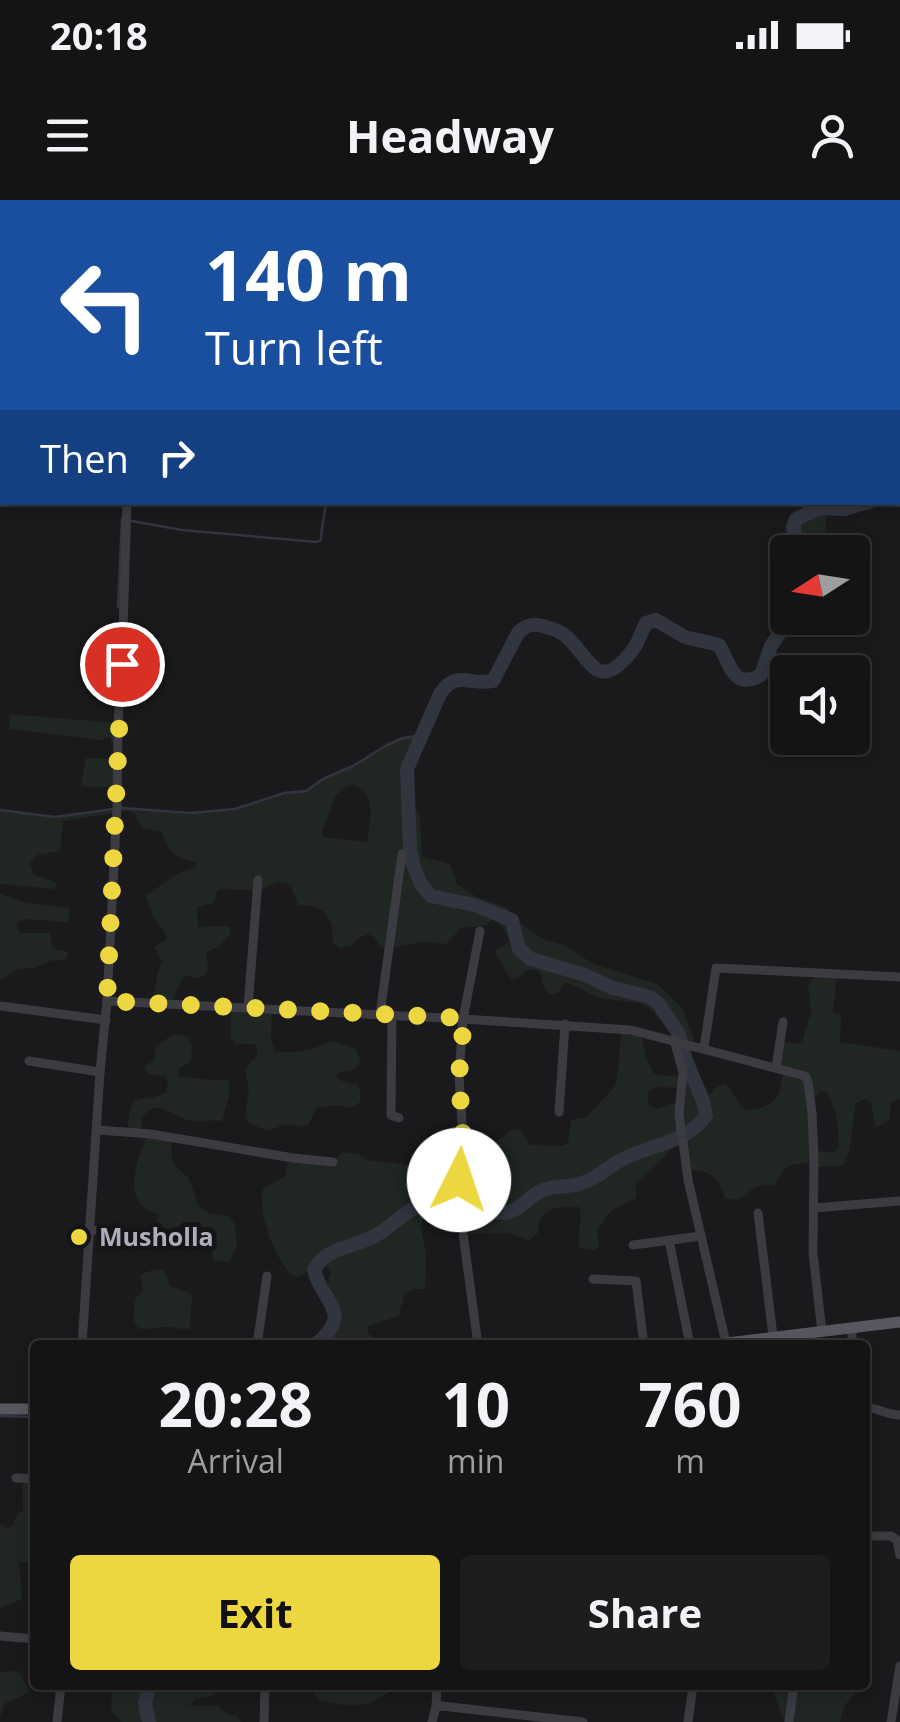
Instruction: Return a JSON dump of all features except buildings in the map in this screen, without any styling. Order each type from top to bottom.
[{"type":"main road","points":[[749,1340],[900,1322]]},
{"type":"main road","points":[[0,1409],[30,1409]]},
{"type":"street","points":[[82,1340],[107,1001],[126,505]]},
{"type":"street","points":[[380,1014],[402,854]]},
{"type":"street","points":[[248,1007],[258,880]]},
{"type":"street","points":[[477,1340],[458,1187],[463,1139],[459,1076],[464,1018],[480,931]]},
{"type":"street","points":[[704,1048],[716,968],[900,977]]},
{"type":"street","points":[[107,1001],[631,1030],[805,1076],[814,1157],[813,1253],[822,1332]]},
{"type":"street","points":[[0,1006],[106,1020]]},
{"type":"street","points":[[392,1015],[391,1115],[399,1118]]},
{"type":"street","points":[[776,1068],[784,1022]]},
{"type":"street","points":[[559,1112],[565,1024]]},
{"type":"street","points":[[679,1041],[684,1072],[678,1113],[688,1180],[730,1340]]},
{"type":"street","points":[[29,1060],[100,1072]]},
{"type":"street","points":[[98,1130],[151,1134],[333,1162]]},
{"type":"street","points":[[814,1208],[900,1201]]},
{"type":"street","points":[[758,1213],[774,1336]]},
{"type":"street","points":[[91,1230],[156,1238]]},
{"type":"street","points":[[632,1245],[701,1236]]},
{"type":"street","points":[[669,1240],[689,1340]]},
{"type":"street","points":[[259,1340],[267,1276]]},
{"type":"street","points":[[592,1280],[636,1281],[643,1340]]},
{"type":"street","points":[[852,1328],[852,1340]]},
{"type":"street","points":[[870,1408],[900,1415]]},
{"type":"street","points":[[16,1478],[30,1479]]},
{"type":"street","points":[[870,1536],[891,1536],[897,1540],[900,1555]]},
{"type":"street","points":[[0,1636],[30,1639]]},
{"type":"street","points":[[890,1722],[900,1666]]},
{"type":"street","points":[[57,1722],[60,1690]]},
{"type":"street","points":[[264,1722],[265,1690]]},
{"type":"street","points":[[432,1722],[437,1690]]},
{"type":"street","points":[[688,1722],[692,1690]]},
{"type":"street","points":[[789,1722],[793,1690]]},
{"type":"street","points":[[436,1706],[583,1722]]},
{"type":"shaded area","points":[[122,505],[130,505],[114,788],[81,786],[86,758],[115,759],[111,738],[9,729],[10,714],[116,723]]},
{"type":"shaded area","points":[[802,505],[863,505],[831,507],[825,535],[794,535],[794,523],[801,515]]},
{"type":"shaded area","points":[[423,735],[407,769],[408,807],[416,808],[420,815],[422,857],[450,864],[457,884],[477,897],[507,908],[521,924],[545,940],[565,945],[593,964],[657,984],[683,1009],[694,1040],[694,1073],[706,1093],[712,1094],[713,1089],[724,1084],[746,1110],[770,1104],[781,1087],[784,1070],[776,1068],[780,1042],[802,1042],[811,1012],[808,986],[817,974],[837,975],[833,1013],[841,1015],[840,1042],[900,1051],[900,1099],[891,1102],[889,1120],[878,1127],[871,1103],[865,1099],[856,1103],[851,1143],[843,1166],[819,1167],[814,1171],[813,1162],[793,1165],[785,1169],[774,1186],[759,1186],[737,1199],[725,1198],[720,1184],[707,1173],[687,1171],[684,1146],[674,1145],[636,1183],[636,1198],[612,1210],[597,1230],[599,1246],[594,1250],[580,1248],[579,1207],[551,1209],[542,1217],[538,1233],[529,1240],[509,1233],[463,1232],[459,1210],[425,1210],[421,1226],[426,1256],[425,1289],[404,1294],[399,1316],[368,1326],[374,1340],[321,1340],[334,1322],[325,1293],[331,1272],[326,1266],[310,1269],[298,1277],[290,1274],[273,1245],[262,1210],[263,1189],[285,1176],[288,1162],[293,1158],[333,1162],[342,1152],[359,1154],[366,1160],[412,1165],[411,1186],[458,1187],[459,1180],[482,1174],[487,1153],[510,1130],[521,1130],[530,1145],[568,1143],[571,1120],[587,1117],[615,1086],[623,1030],[641,1033],[654,1074],[680,1075],[681,1087],[649,1090],[649,1105],[657,1109],[680,1101],[683,1072],[671,1034],[653,1011],[639,1003],[599,998],[568,983],[558,993],[549,993],[540,972],[529,969],[511,979],[496,955],[496,950],[509,942],[508,938],[492,920],[486,925],[461,928],[446,944],[421,942],[385,949],[368,934],[351,946],[340,948],[333,943],[332,927],[325,912],[298,905],[291,885],[280,882],[254,894],[249,890],[221,889],[213,903],[197,907],[198,927],[230,926],[230,934],[218,947],[206,952],[205,976],[185,975],[170,1004],[151,1003],[162,962],[155,948],[167,936],[152,915],[146,896],[179,873],[196,867],[196,863],[173,853],[161,832],[142,828],[135,813],[126,811],[63,821],[60,851],[37,855],[30,863],[33,874],[56,883],[54,889],[0,884],[0,810],[55,817],[124,808],[190,813],[224,811],[284,793],[306,791],[387,745]],"holes":[[[356,785],[370,803],[367,842],[323,837],[336,795],[347,786]],[[821,1091],[827,1092],[838,1125],[839,1146],[834,1152],[814,1151],[813,1099]]]},
{"type":"shaded area","points":[[0,894],[23,902],[69,908],[69,922],[23,919],[17,923],[20,933],[50,933],[53,949],[66,951],[66,959],[18,969],[0,980]]},
{"type":"shaded area","points":[[231,1006],[272,1008],[271,1040],[275,1051],[304,1051],[333,1041],[356,1049],[359,1065],[336,1076],[358,1085],[360,1102],[351,1108],[316,1108],[309,1124],[303,1126],[283,1125],[268,1131],[250,1124],[245,1116],[249,1090],[245,1070],[257,1055],[257,1047],[236,1044],[231,1039]]},
{"type":"shaded area","points":[[173,1034],[185,1036],[192,1046],[190,1062],[179,1068],[179,1077],[230,1081],[222,1121],[188,1120],[155,1107],[143,1115],[141,1129],[128,1130],[134,1102],[166,1093],[166,1076],[149,1074],[144,1066],[154,1061],[156,1047]]},
{"type":"shaded area","points":[[147,1136],[171,1137],[172,1161],[189,1178],[198,1206],[208,1213],[228,1216],[235,1224],[237,1245],[230,1262],[214,1261],[209,1242],[195,1238],[185,1226],[157,1232],[154,1229],[159,1214],[139,1202],[135,1192],[136,1169]]},
{"type":"shaded area","points":[[161,1269],[170,1286],[192,1297],[188,1329],[141,1328],[134,1321],[135,1299],[143,1290],[140,1275]]},
{"type":"shaded area","points":[[30,1479],[30,1563],[19,1562],[22,1599],[0,1608],[0,1523],[6,1528],[13,1526],[23,1510],[22,1486]]},
{"type":"shaded area","points":[[16,1671],[30,1692],[4,1704],[0,1719],[0,1672]]},
{"type":"shaded area","points":[[112,1690],[216,1690],[215,1695],[195,1699],[190,1706],[217,1706],[241,1722],[121,1722],[111,1710]]},
{"type":"shaded area","points":[[313,1690],[391,1690],[361,1705],[318,1700]]},
{"type":"shaded area","points":[[773,1690],[858,1690],[844,1706],[840,1722],[784,1722]]},
{"type":"waterway","points":[[132,521],[182,530],[317,542],[321,540],[326,505]]},
{"type":"waterway","points":[[796,535],[796,519],[819,508],[858,505]]},
{"type":"waterway","points":[[118,607],[122,519]]},
{"type":"waterway","points":[[320,1340],[335,1316],[314,1270],[333,1252],[375,1236],[416,1207],[433,1201],[477,1197],[488,1208],[509,1212],[543,1190],[587,1181],[623,1159],[678,1138],[706,1116],[679,1034],[659,1004],[650,997],[531,959],[519,949],[512,920],[474,905],[431,896],[421,884],[410,848],[407,769],[440,694],[458,680],[493,681],[518,633],[534,625],[565,635],[589,663],[603,672],[620,664],[634,648],[646,623],[656,620],[685,637],[719,645],[734,673],[744,680],[761,675],[778,635]]},
{"type":"waterway","points":[[122,808],[190,813],[235,809],[284,793],[306,791],[387,745],[423,735]]},
{"type":"waterway","points":[[0,810],[55,817],[114,809]]},
{"type":"waterway","points":[[0,1416],[30,1417]]},
{"type":"waterway","points":[[149,1690],[145,1703],[149,1722]]},
{"type":"place","name":"Musholla","points":[[79,1237]]},
{"type":"route","points":[[122,664],[107,1001],[464,1018],[459,1076],[463,1139],[459,1180]]}]
